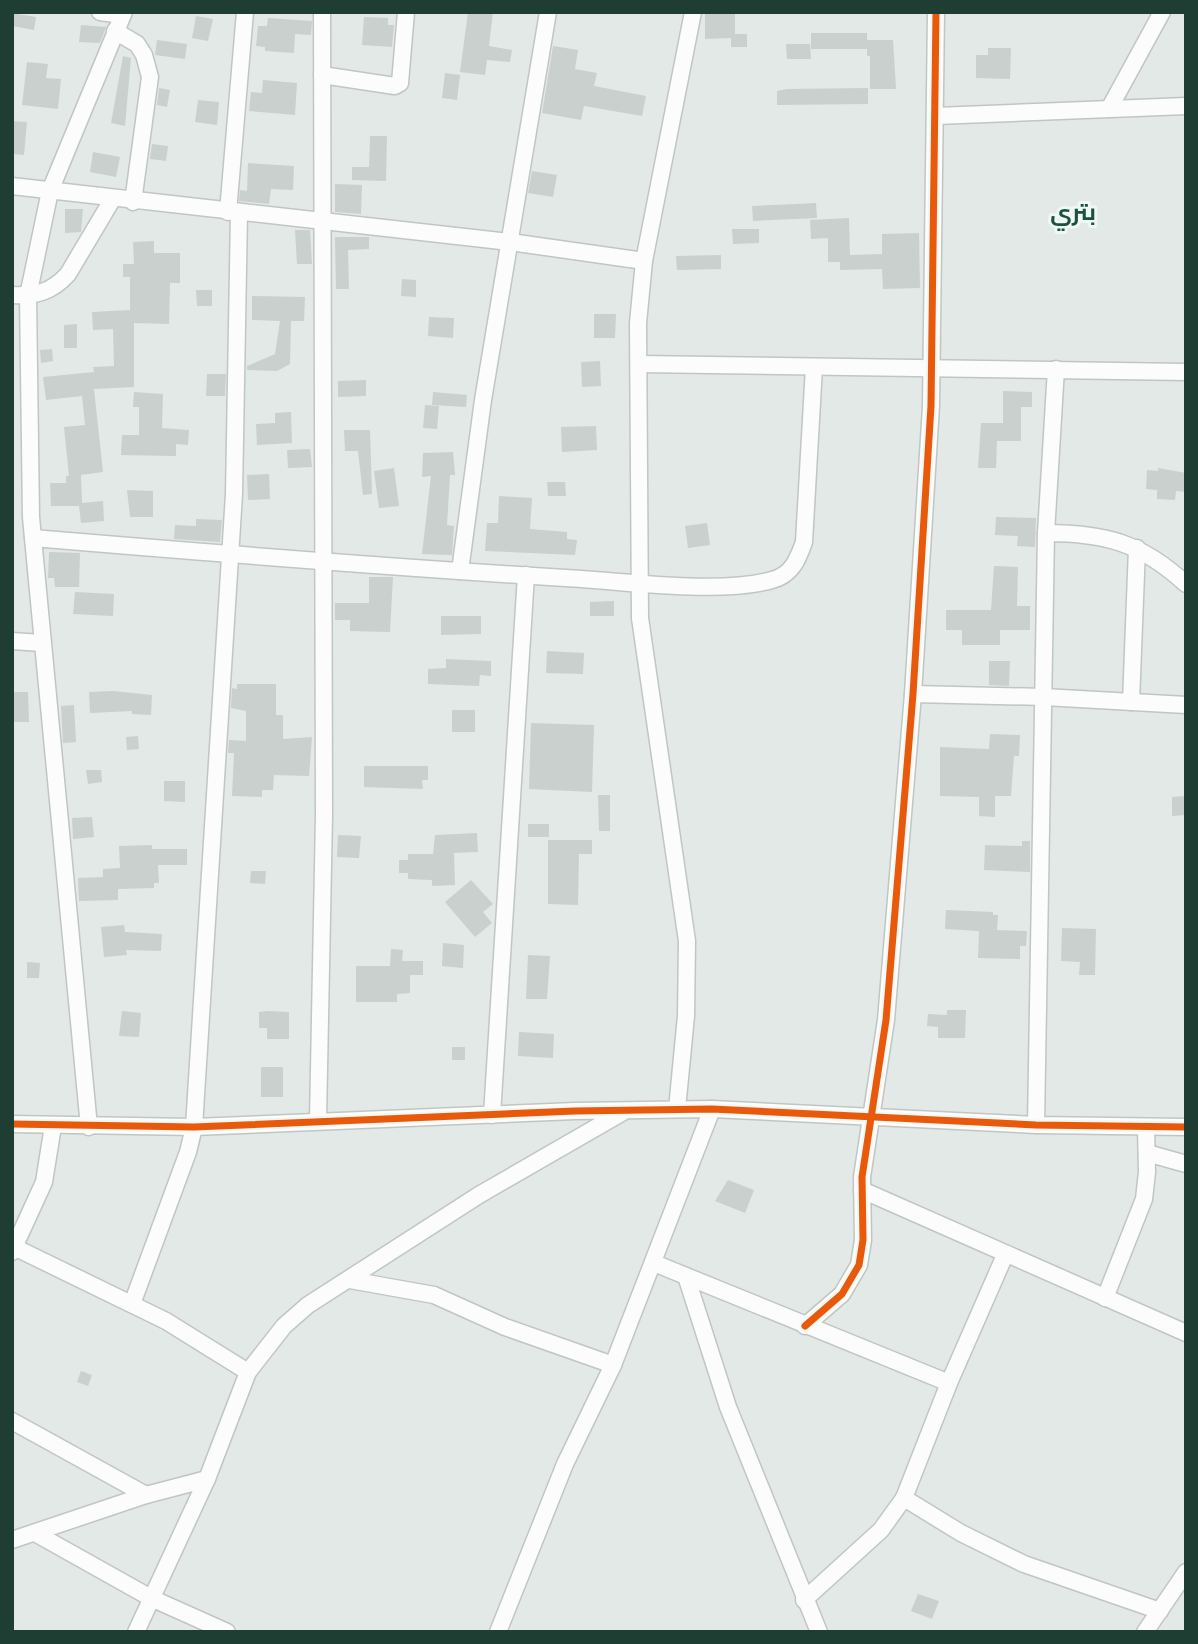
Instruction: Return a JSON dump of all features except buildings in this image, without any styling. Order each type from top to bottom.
[{"type":"street","points":[[89,1127],[33,538],[20,381],[20,295],[50,191],[123,14],[100,12]]},
{"type":"street","points":[[132,1304],[183,1167],[194,1127],[234,494],[233,212],[245,12]]},
{"type":"street","points":[[318,1120],[325,562],[322,12]]},
{"type":"street","points":[[322,75],[395,86],[401,83],[406,12]]},
{"type":"street","points":[[460,571],[483,400],[548,12]]},
{"type":"street","points":[[677,1109],[686,1016],[687,941],[644,649],[639,582],[639,299],[644,261],[693,12]]},
{"type":"street","points":[[805,1326],[842,1294],[859,1265],[863,1240],[862,1190],[886,1020],[913,694],[933,366],[936,12]]},
{"type":"street","points":[[1109,109],[1162,12]]},
{"type":"street","points":[[115,31],[130,37],[137,44],[144,55],[150,77],[133,202]]},
{"type":"street","points":[[936,116],[1186,106]]},
{"type":"street","points":[[12,186],[112,200],[510,242],[644,261]]},
{"type":"street","points":[[20,295],[48,291],[68,274],[112,200]]},
{"type":"street","points":[[639,364],[933,366],[1186,372]]},
{"type":"street","points":[[33,538],[325,562],[745,586],[776,579],[796,565],[804,542],[814,367]]},
{"type":"street","points":[[1036,1125],[1046,533],[1056,369]]},
{"type":"street","points":[[1046,533],[1104,537],[1137,548],[1158,560],[1186,584]]},
{"type":"street","points":[[1131,702],[1137,548]]},
{"type":"street","points":[[492,1115],[526,575]]},
{"type":"street","points":[[12,641],[42,643]]},
{"type":"street","points":[[913,694],[1044,697],[1186,705]]},
{"type":"street","points":[[497,1630],[565,1464],[613,1365],[712,1109]]},
{"type":"street","points":[[12,1124],[194,1127],[318,1120],[712,1109],[1146,1128],[1185,1127],[1186,1111]]},
{"type":"street","points":[[136,1632],[207,1479],[248,1372],[284,1326],[308,1305],[479,1195],[624,1111]]},
{"type":"street","points":[[53,1126],[44,1182],[13,1249],[132,1304],[248,1372]]},
{"type":"street","points":[[1105,1298],[1144,1199],[1146,1128]]},
{"type":"street","points":[[1147,1153],[1186,1164]]},
{"type":"street","points":[[862,1190],[1005,1255],[1186,1332]]},
{"type":"street","points":[[804,1600],[881,1530],[904,1498],[949,1383],[1005,1255]]},
{"type":"street","points":[[654,1263],[949,1383]]},
{"type":"street","points":[[686,1276],[728,1407],[804,1600],[820,1632]]},
{"type":"street","points":[[350,1280],[434,1295],[505,1327],[613,1365]]},
{"type":"street","points":[[12,1420],[146,1495]]},
{"type":"street","points":[[12,1540],[146,1495],[207,1479]]},
{"type":"street","points":[[904,1498],[961,1533],[1024,1564],[1160,1611]]},
{"type":"street","points":[[35,1533],[151,1598],[227,1632]]},
{"type":"street","points":[[1145,1632],[1186,1572]]},
{"type":"cycle path","points":[[805,1326],[842,1294],[859,1265],[863,1240],[862,1177],[886,1020],[913,694],[931,406],[936,12]]},
{"type":"cycle path","points":[[12,1124],[194,1127],[575,1111],[712,1109],[1036,1125],[1186,1127]]},
{"type":"district","name":"بتري","points":[[1073,211]]}]
